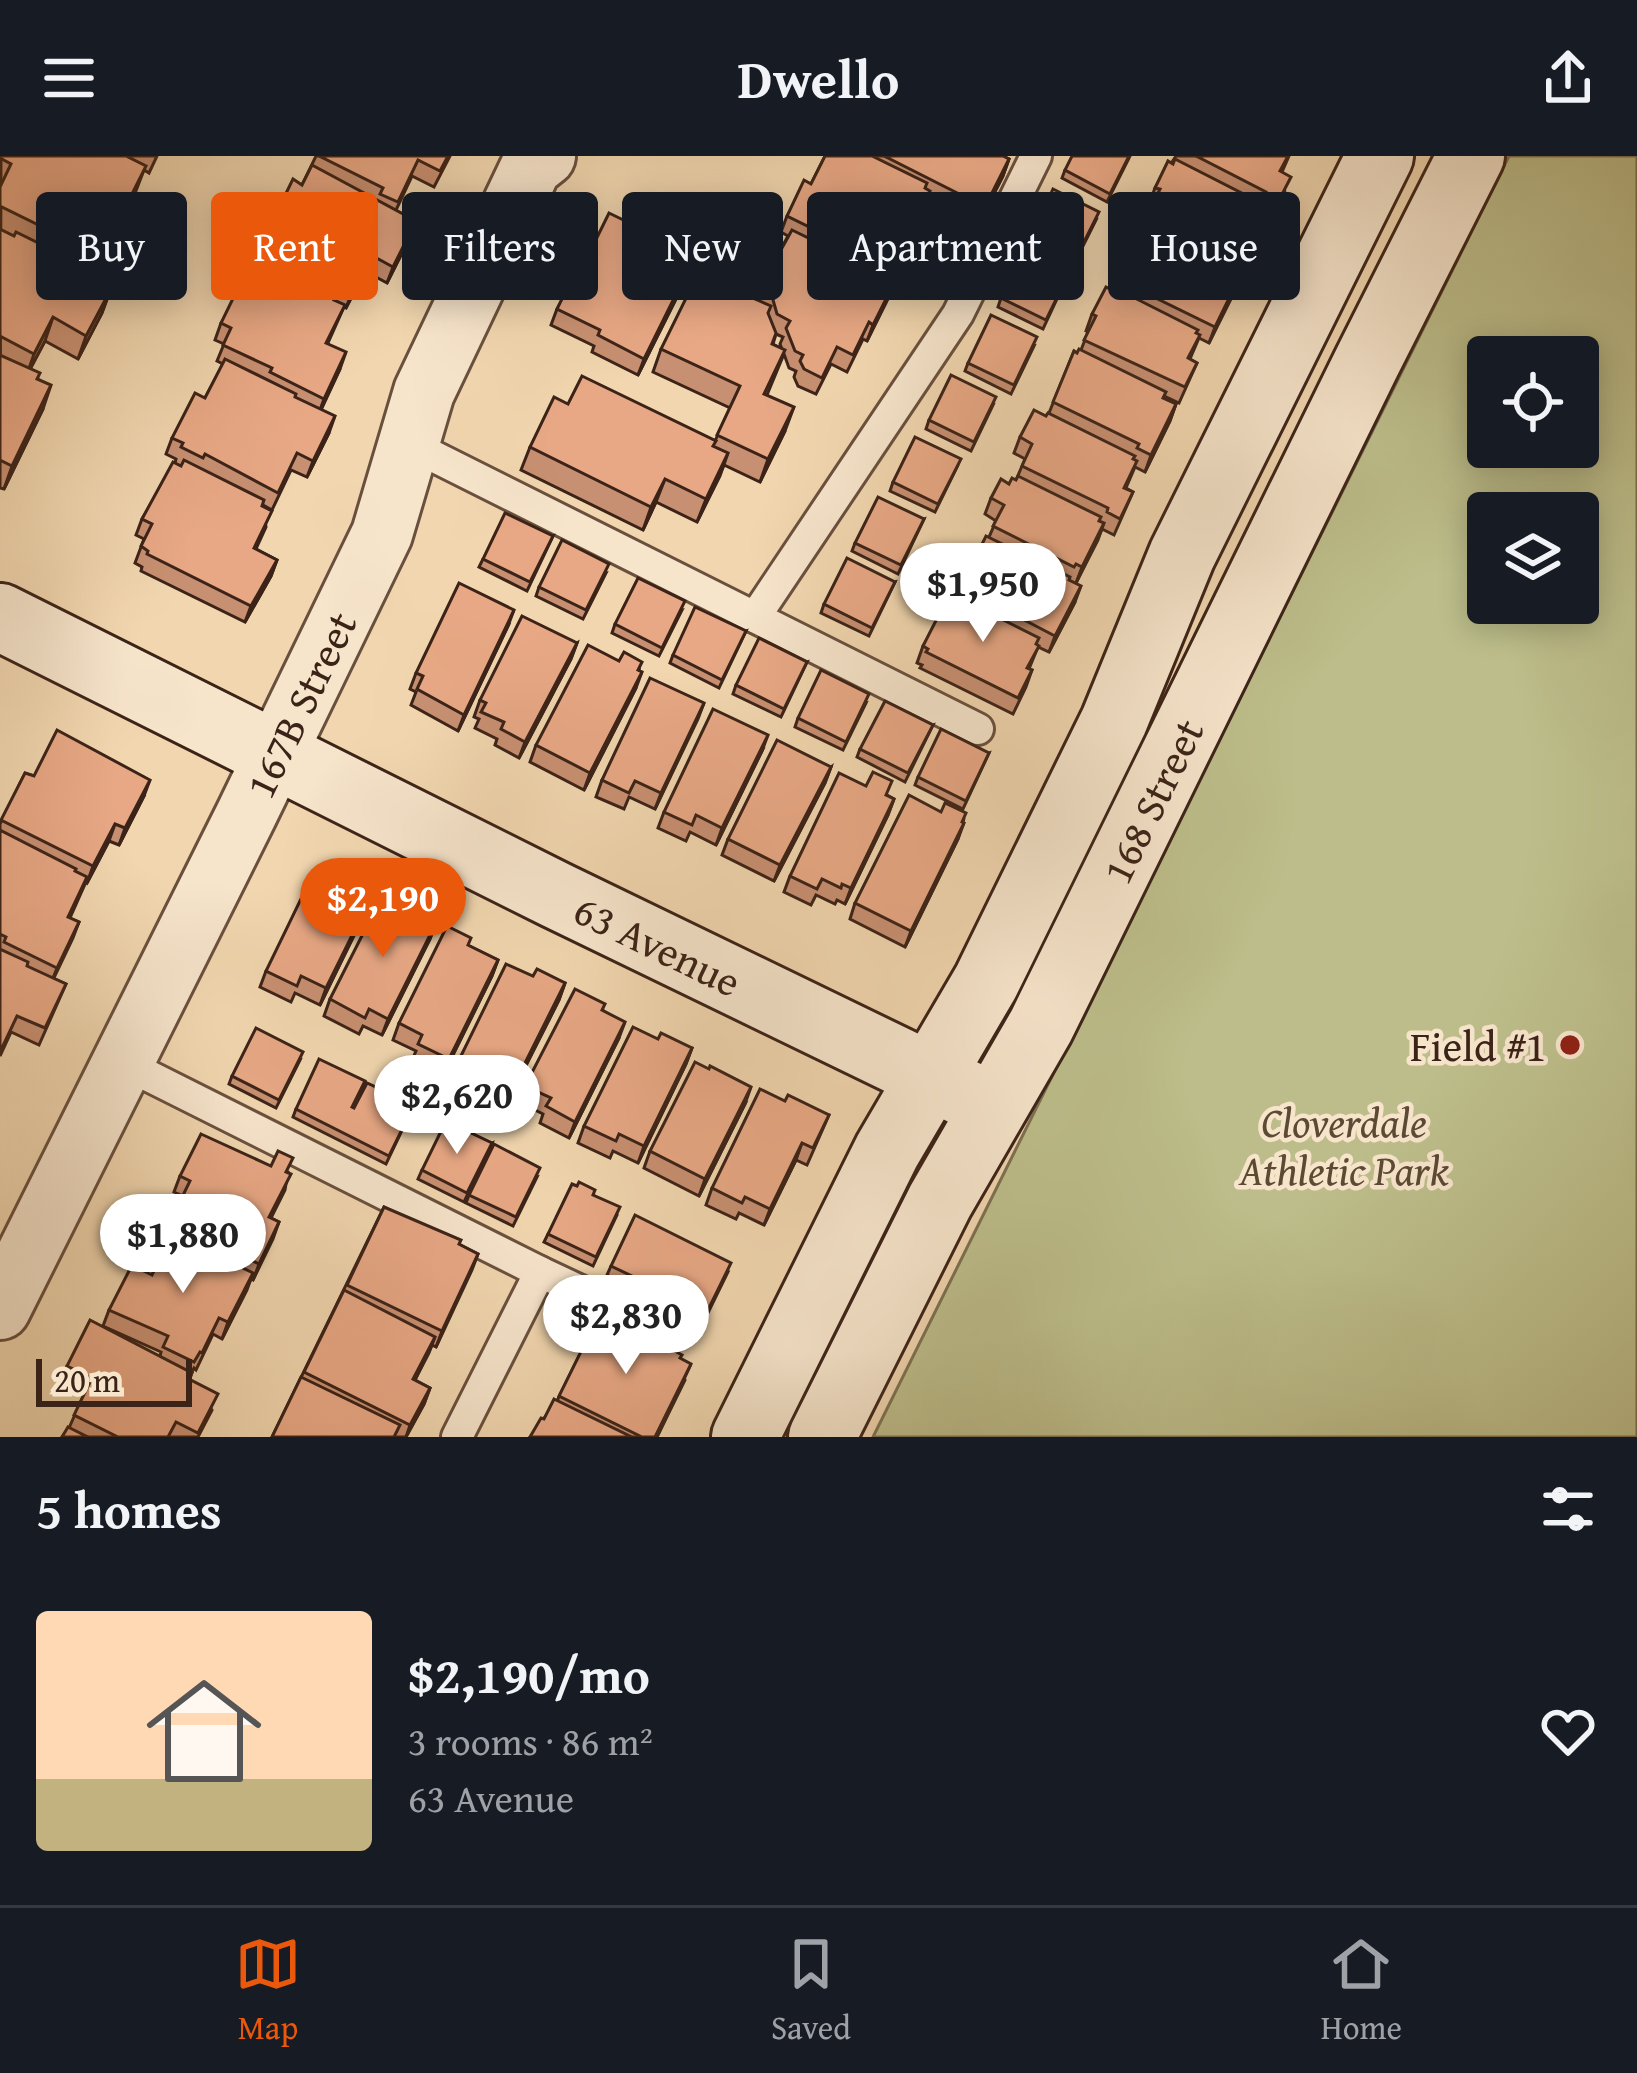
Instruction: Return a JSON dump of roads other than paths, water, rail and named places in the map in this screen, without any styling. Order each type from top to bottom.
[{"type":"main road","name":"168 Street","points":[[745,1437],[887,1150],[986,982],[1114,721],[1182,554],[1380,156]]},
{"type":"main road","points":[[1367,362],[1372,295],[1400,213],[1428,156]]},
{"type":"main road","name":"168 Street","points":[[822,1437],[940,1202],[1041,1026],[1472,156]]},
{"type":"main road","name":"63 Avenue","points":[[0,617],[994,1108]]},
{"type":"street","name":"167B Street","points":[[0,1309],[382,534],[424,392],[531,167],[544,156]]},
{"type":"lane","points":[[755,616],[958,314],[1036,156]]},
{"type":"lane","points":[[409,444],[978,729]]},
{"type":"lane","points":[[123,1063],[644,1321]]},
{"type":"lane","points":[[458,1437],[540,1272]]},
{"type":"place","name":"Field #1","points":[[1570,1045]]},
{"type":"park label","name":"Cloverdale Athletic Park","points":[[1344,1145]]}]
